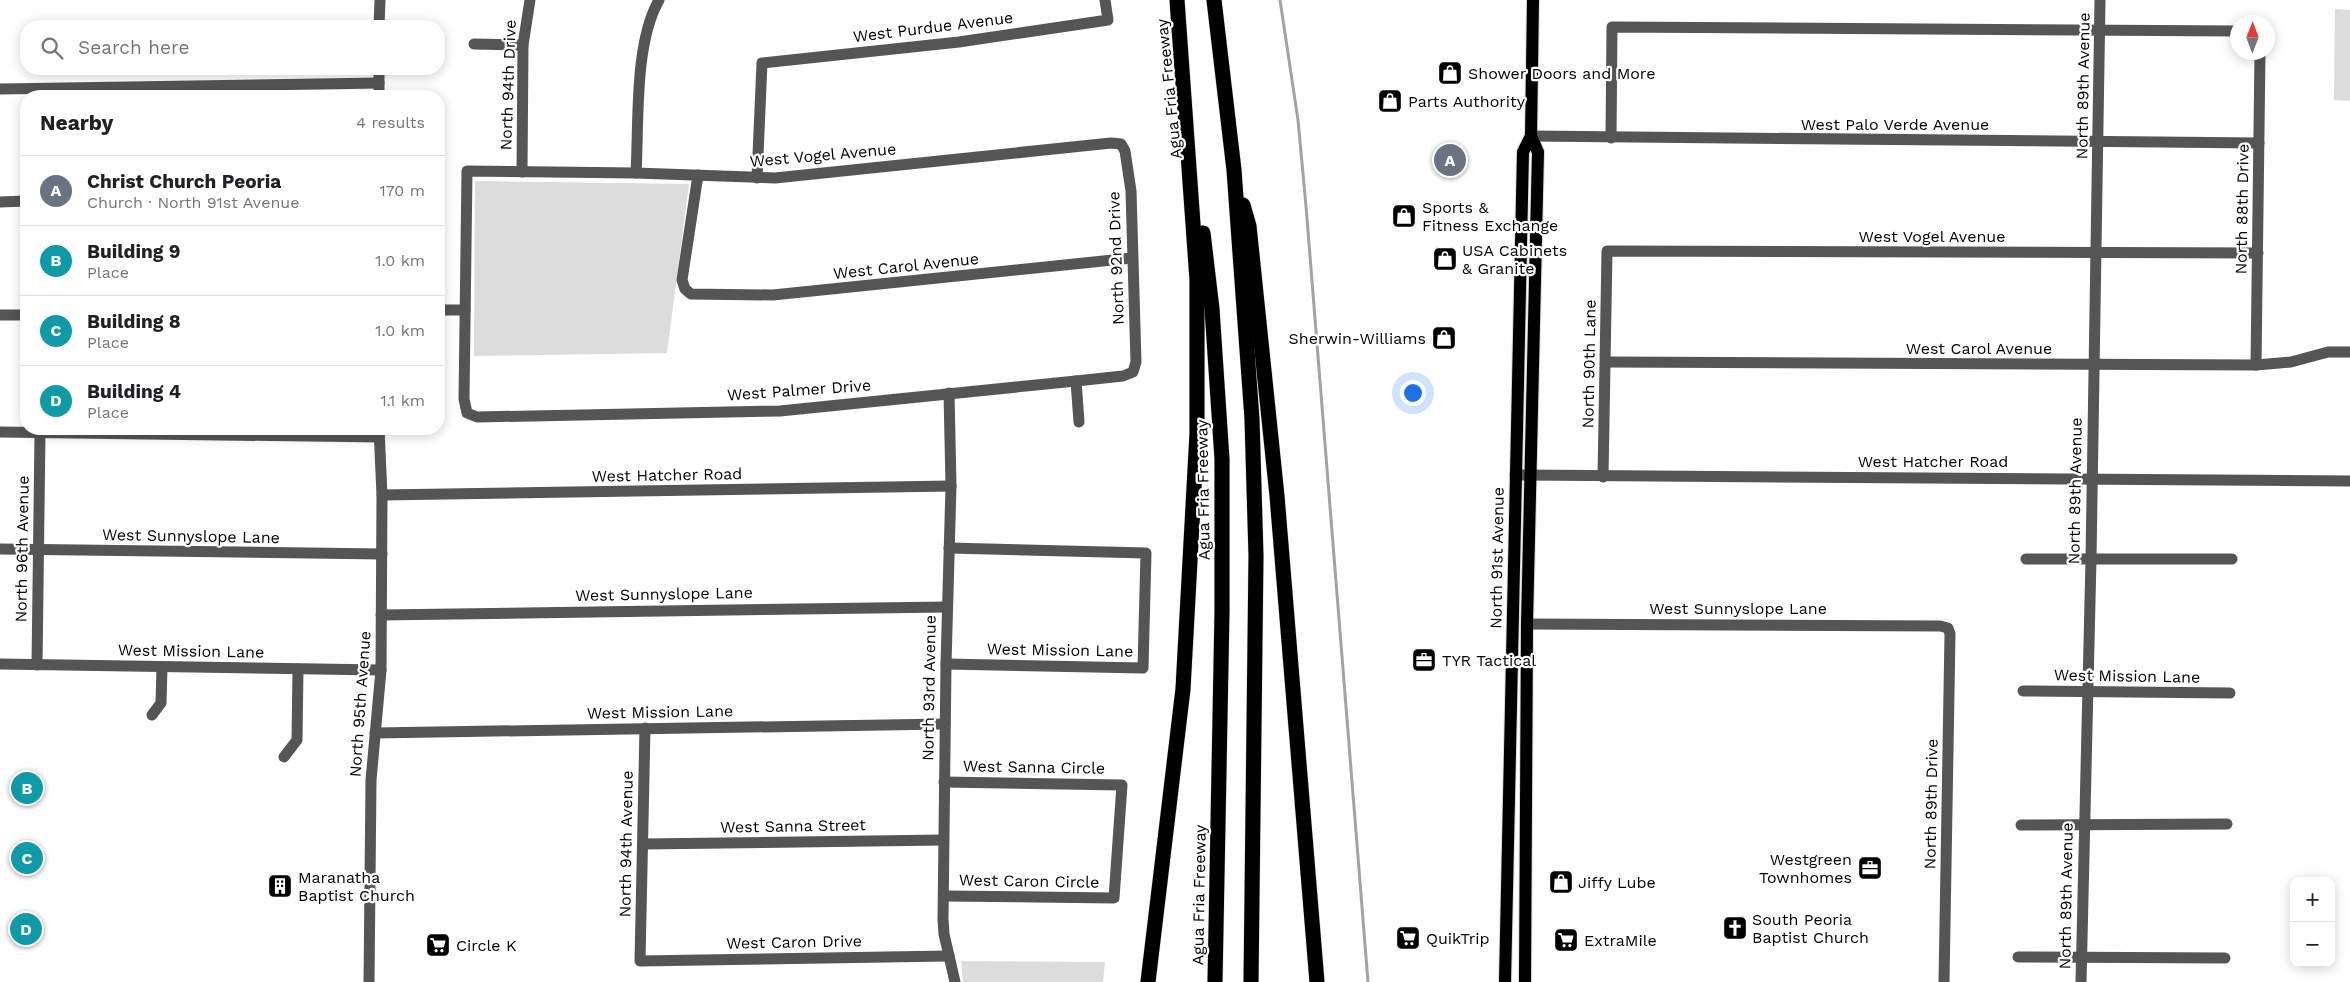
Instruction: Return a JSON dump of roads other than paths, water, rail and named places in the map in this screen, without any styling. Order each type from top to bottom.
[{"type":"highway","points":[[1148,982],[1183,689],[1197,433],[1197,280],[1177,0]]},
{"type":"highway","name":"Agua Fria Freeway","points":[[1177,0],[1212,309],[1222,459],[1222,612],[1215,982]]},
{"type":"highway","points":[[1214,0],[1234,170],[1251,410],[1256,556],[1250,982]]},
{"type":"highway","points":[[1234,170],[1249,226],[1277,496],[1317,982]]},
{"type":"main road","name":"North 91st Avenue","points":[[1525,982],[1527,624],[1538,152],[1531,136],[1533,0]]},
{"type":"main road","name":"North 91st Avenue","points":[[1505,982],[1523,152],[1531,136]]},
{"type":"main road","points":[[1520,309],[1534,309]]},
{"type":"main road","points":[[1512,623],[1527,624]]},
{"type":"main road","points":[[1510,758],[1526,759]]},
{"type":"main road","points":[[1507,878],[1526,878]]},
{"type":"street","points":[[379,20],[380,0]]},
{"type":"street","name":"North 94th Drive","points":[[522,172],[523,45],[530,0]]},
{"type":"street","points":[[636,173],[643,42],[651,15],[659,0]]},
{"type":"street","name":"West Purdue Avenue","points":[[757,178],[762,63],[959,42],[1108,20],[1105,0]]},
{"type":"street","name":"North 89th Avenue","points":[[2081,982],[2091,559],[2100,0]]},
{"type":"street","points":[[1611,138],[1612,27],[2230,30]]},
{"type":"street","points":[[474,44],[523,45]]},
{"type":"street","name":"North 88th Drive","points":[[2256,365],[2260,60]]},
{"type":"street","points":[[378,90],[379,75]]},
{"type":"street","points":[[0,89],[379,83]]},
{"type":"street","name":"West Palo Verde Avenue","points":[[1531,136],[2259,143]]},
{"type":"street","name":"West Vogel Avenue","points":[[465,310],[467,171],[636,173],[757,178],[794,177],[1111,143],[1121,144]]},
{"type":"street","name":"North 92nd Drive","points":[[1121,144],[1125,152],[1130,191],[1136,362],[1133,372]]},
{"type":"street","name":"West Carol Avenue","points":[[698,175],[682,280],[685,288],[691,294],[772,295],[1132,258]]},
{"type":"street","points":[[0,202],[20,202]]},
{"type":"street","name":"West Vogel Avenue","points":[[1607,251],[2258,253]]},
{"type":"street","name":"North 90th Lane","points":[[1603,477],[1607,251]]},
{"type":"street","points":[[445,310],[465,310]]},
{"type":"street","name":"West Palmer Drive","points":[[465,310],[464,399],[467,413],[477,417],[768,412],[1123,376],[1133,372]]},
{"type":"street","points":[[0,315],[20,315]]},
{"type":"street","name":"West Carol Avenue","points":[[1606,362],[2256,365],[2291,362],[2328,352],[2350,352]]},
{"type":"street","points":[[1076,381],[1079,422]]},
{"type":"street","name":"North 93rd Avenue","points":[[950,393],[951,486],[943,840],[944,934],[954,982]]},
{"type":"street","points":[[0,432],[20,432]]},
{"type":"street","name":"North 96th Avenue","points":[[37,665],[40,435]]},
{"type":"street","name":"North 95th Avenue","points":[[369,982],[371,780],[381,670],[382,495],[379,435]]},
{"type":"street","name":"West Hatcher Road","points":[[1515,475],[1603,477],[2092,477],[2350,481]]},
{"type":"street","name":"West Hatcher Road","points":[[382,495],[951,486]]},
{"type":"street","name":"West Mission Lane","points":[[946,664],[1143,668],[1146,553],[949,548]]},
{"type":"street","name":"West Sunnyslope Lane","points":[[0,549],[382,554]]},
{"type":"street","points":[[2026,559],[2232,559]]},
{"type":"street","name":"West Sunnyslope Lane","points":[[381,615],[947,607]]},
{"type":"street","name":"West Sunnyslope Lane","points":[[1527,624],[1931,626],[1948,628]]},
{"type":"street","name":"North 89th Drive","points":[[1944,982],[1950,634],[1948,628]]},
{"type":"street","name":"West Mission Lane","points":[[0,664],[381,670]]},
{"type":"street","points":[[152,715],[161,703],[162,667]]},
{"type":"street","points":[[284,757],[297,740],[298,669]]},
{"type":"street","name":"West Mission Lane","points":[[2023,691],[2230,693]]},
{"type":"street","name":"West Mission Lane","points":[[375,734],[945,724]]},
{"type":"street","name":"North 94th Avenue","points":[[640,961],[645,728]]},
{"type":"street","name":"West Sanna Circle","points":[[944,782],[1122,785],[1114,898]]},
{"type":"street","points":[[2021,825],[2227,824]]},
{"type":"street","name":"West Sanna Street","points":[[642,844],[943,840]]},
{"type":"street","name":"West Caron Circle","points":[[944,896],[1114,898]]},
{"type":"street","name":"West Caron Drive","points":[[640,961],[949,956]]},
{"type":"street","points":[[2018,956],[2225,958]]},
{"type":"waterway","points":[[1280,0],[1298,120],[1306,206],[1368,982]]},
{"type":"place","name":"Shower Doors and More","points":[[1450,73]]},
{"type":"place","name":"Parts Authority","points":[[1390,101]]},
{"type":"place","name":"Christ Church Peoria","points":[[1450,160]]},
{"type":"place","name":"Sports & Fitness Exchange","points":[[1404,216]]},
{"type":"place","name":"USA Cabinets & Granite","points":[[1445,259]]},
{"type":"place","name":"Sherwin-Williams","points":[[1444,338]]},
{"type":"place","name":"TYR Tactical","points":[[1424,660]]},
{"type":"place","name":"Building 9","points":[[27,788]]},
{"type":"place","name":"Building 8","points":[[27,858]]},
{"type":"place","name":"Westgreen Townhomes","points":[[1870,868]]},
{"type":"place","name":"Jiffy Lube","points":[[1561,882]]},
{"type":"place","name":"Maranatha Baptist Church","points":[[280,886]]},
{"type":"place","name":"South Peoria Baptist Church","points":[[1735,928]]},
{"type":"place","name":"Building 4","points":[[26,929]]},
{"type":"place","name":"QuikTrip","points":[[1408,938]]},
{"type":"place","name":"ExtraMile","points":[[1566,940]]},
{"type":"place","name":"Circle K","points":[[438,945]]}]
